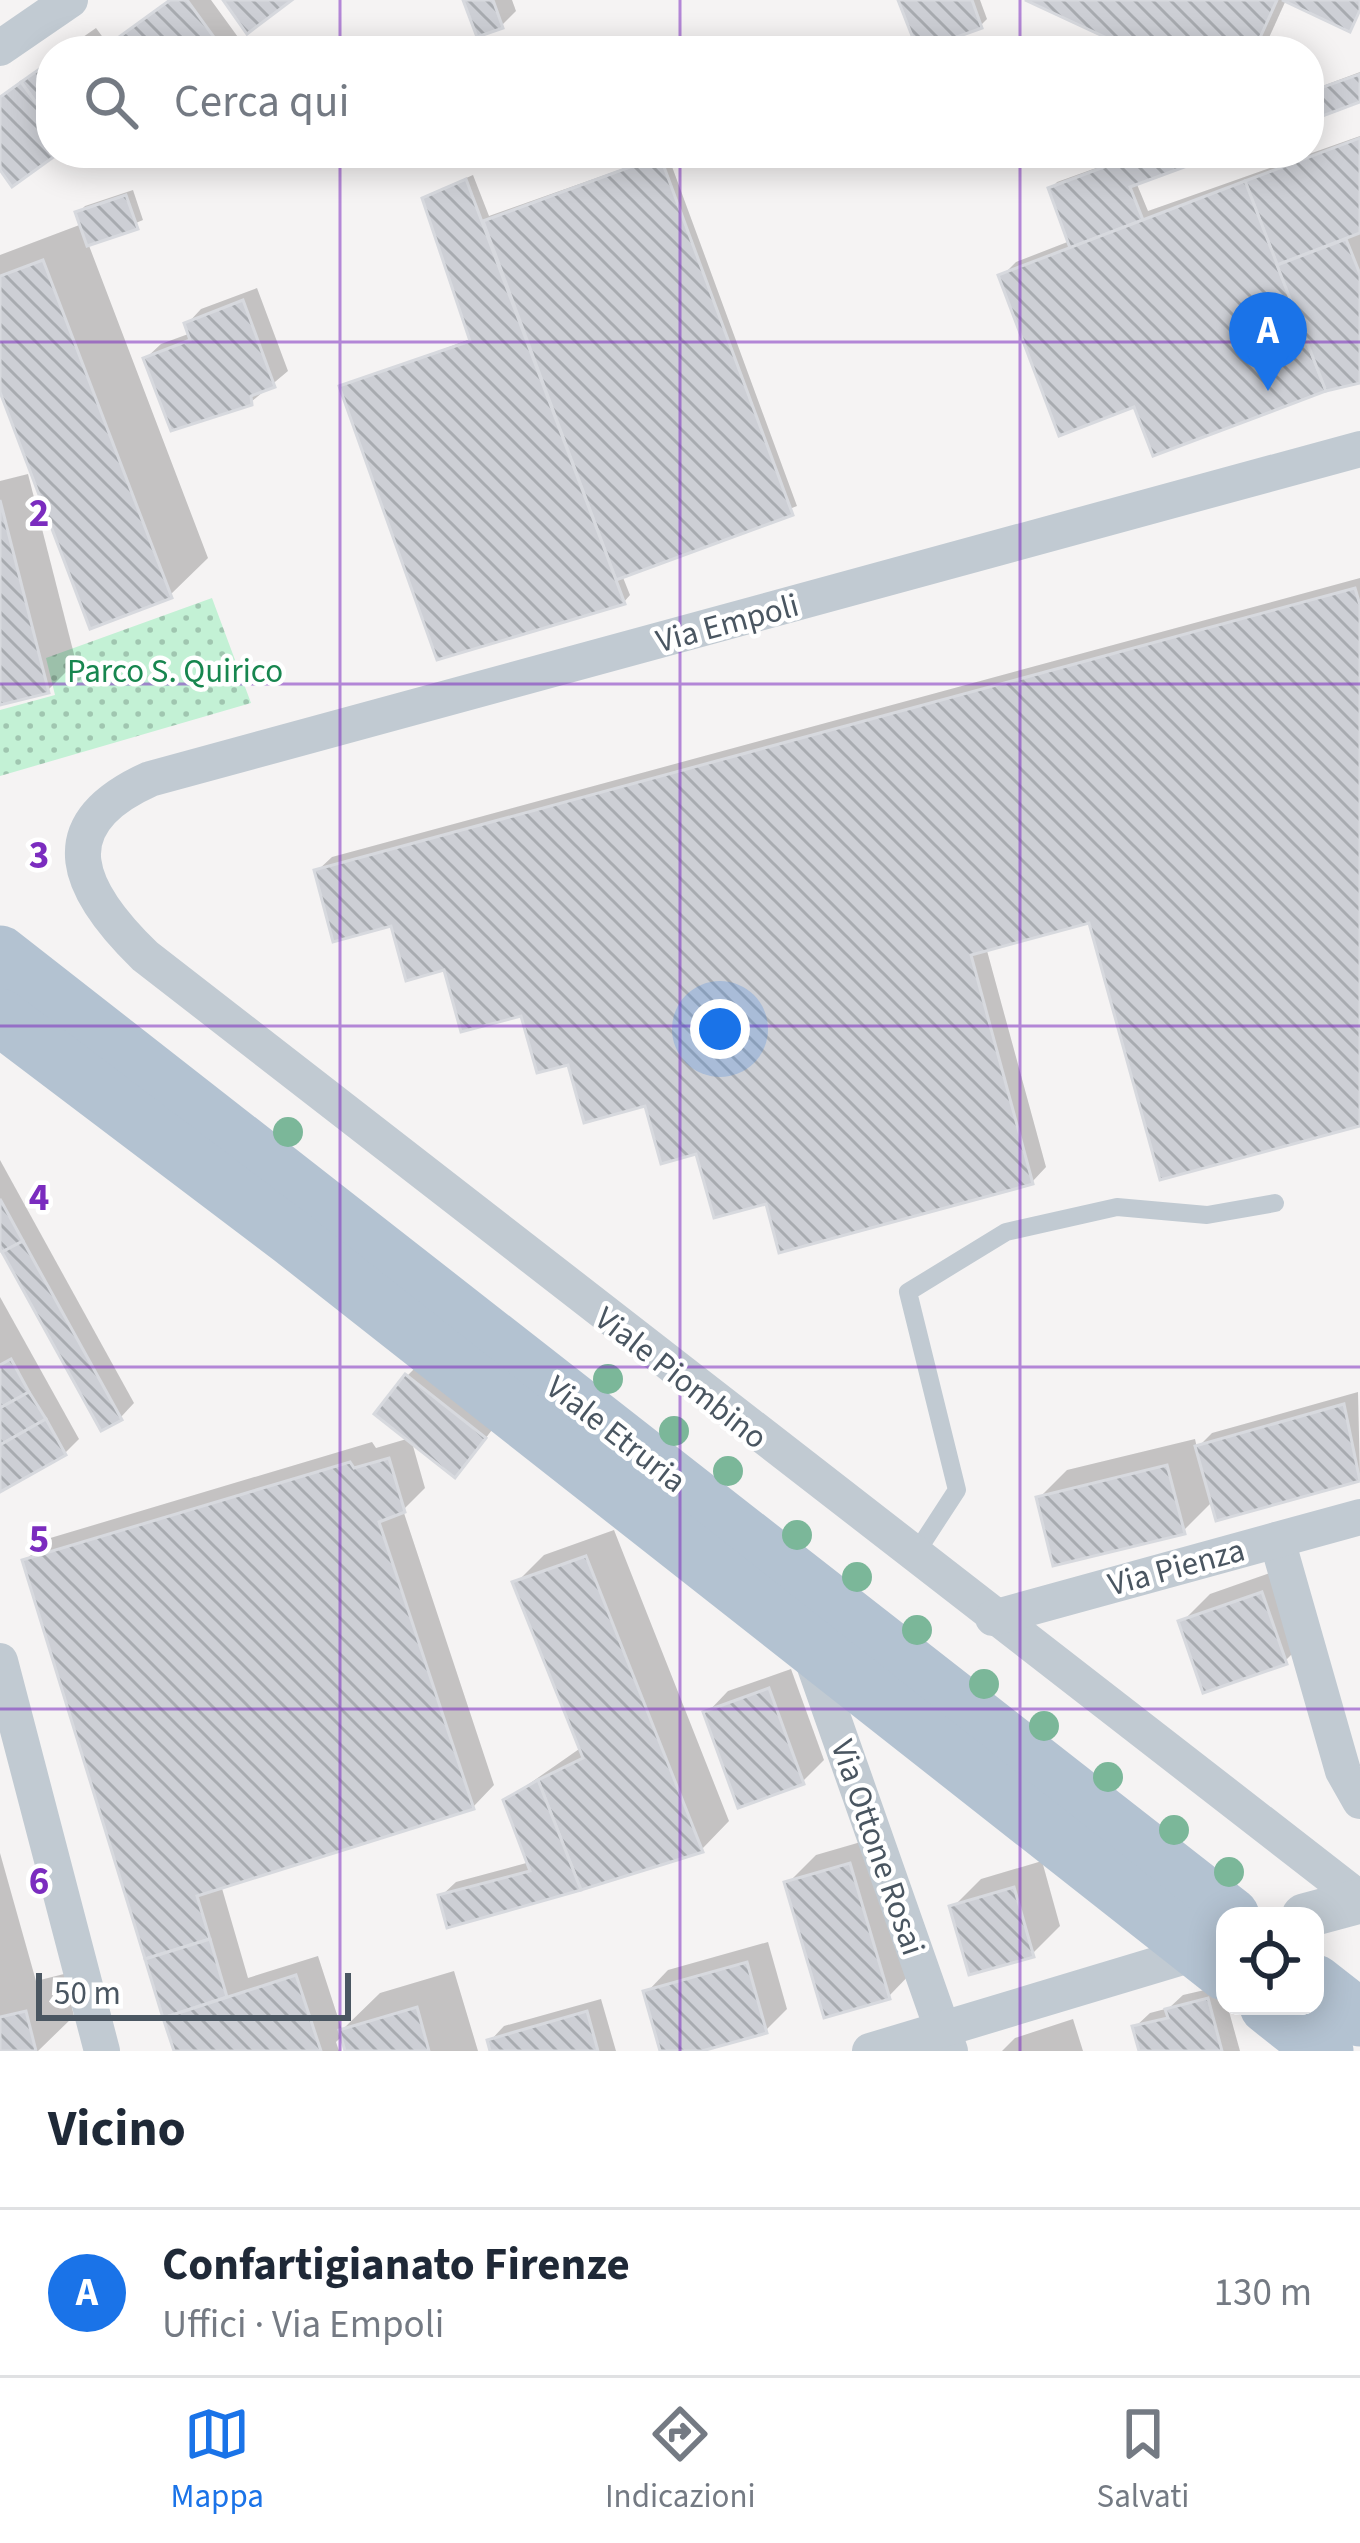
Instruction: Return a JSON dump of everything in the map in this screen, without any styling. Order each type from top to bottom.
[{"type":"main road","name":"Viale Etruria","points":[[0,954],[806,1643],[1216,1946]]},
{"type":"main road","name":"Viale Etruria","points":[[0,1017],[305,1219],[1216,1945]]},
{"type":"main road","points":[[1324,1989],[1360,2018]]},
{"type":"main road","points":[[1279,2015],[1325,2051]]},
{"type":"street","points":[[0,47],[70,0]]},
{"type":"street","name":"Via Empoli","points":[[100,810],[121,792],[184,769],[1360,448]]},
{"type":"street","name":"Viale Piombino","points":[[100,810],[84,839],[86,881],[99,907],[145,956],[1360,1900]]},
{"type":"street","name":"Via Pienza","points":[[992,1618],[1360,1516]]},
{"type":"street","points":[[1277,1540],[1343,1772],[1360,1802]]},
{"type":"street","name":"Via Ottone Rosai","points":[[806,1643],[947,2041]]},
{"type":"street","points":[[0,1661],[102,2051]]},
{"type":"street","points":[[1324,1910],[1360,1900]]},
{"type":"street","points":[[870,2051],[947,2041],[1216,1948]]},
{"type":"lane","points":[[914,1556],[957,1490],[908,1292],[1006,1232],[1117,1208],[1207,1215],[1275,1203]]},
{"type":"green space","name":"Parco S. Quirico","points":[[212,598],[251,703],[0,776],[0,710],[55,695],[46,658]]},
{"type":"building","points":[[170,0],[187,0],[213,36],[120,36]]},
{"type":"building","points":[[223,0],[292,0],[247,34]]},
{"type":"building","points":[[463,0],[493,0],[503,28],[477,36]]},
{"type":"building","points":[[898,0],[972,0],[982,28],[960,36],[912,36]]},
{"type":"building","points":[[1025,0],[1277,0],[1261,36],[1103,36]]},
{"type":"building","points":[[1282,0],[1360,0],[1360,10],[1350,32]]},
{"type":"building","points":[[36,72],[36,102],[21,82]]},
{"type":"building","points":[[1360,74],[1360,102],[1324,115],[1324,87]]},
{"type":"building","points":[[21,82],[36,102],[38,168],[12,187],[0,170],[0,97]]},
{"type":"building","points":[[1360,138],[1360,233],[1277,265],[1245,181],[1280,168],[1324,168],[1324,151]]},
{"type":"building","points":[[627,168],[664,168],[793,515],[616,580],[483,221]]},
{"type":"building","points":[[1101,168],[1181,168],[1130,187],[1143,220],[1070,248],[1048,188]]},
{"type":"building","points":[[466,179],[625,604],[437,660],[339,386],[470,341],[422,198]]},
{"type":"building","points":[[1245,181],[1326,391],[1153,456],[1134,407],[1059,436],[998,275]]},
{"type":"building","points":[[126,195],[138,229],[87,246],[75,212]]},
{"type":"building","points":[[1346,239],[1360,274],[1360,383],[1326,391],[1277,265]]},
{"type":"building","points":[[43,260],[172,598],[90,629],[0,392],[0,276]]},
{"type":"building","points":[[243,300],[275,387],[251,396],[252,405],[171,431],[143,358],[190,340],[184,323]]},
{"type":"building","points":[[0,500],[49,693],[0,705]]},
{"type":"building","points":[[1355,588],[1360,605],[1360,1126],[1160,1180],[1089,923],[971,955],[1033,1184],[779,1253],[766,1204],[714,1218],[696,1154],[661,1164],[645,1106],[584,1123],[568,1065],[537,1073],[521,1016],[461,1032],[444,970],[406,981],[391,926],[333,942],[314,870]]},
{"type":"building","points":[[0,1199],[23,1241],[2,1252],[0,1249]]},
{"type":"building","points":[[23,1241],[122,1420],[101,1431],[2,1252]]},
{"type":"building","points":[[11,1359],[29,1392],[0,1408],[0,1365]]},
{"type":"building","points":[[405,1374],[486,1438],[455,1478],[374,1414]]},
{"type":"building","points":[[29,1392],[46,1419],[0,1445],[0,1408]]},
{"type":"building","points":[[1344,1404],[1360,1481],[1216,1521],[1195,1446]]},
{"type":"building","points":[[46,1419],[66,1455],[0,1492],[0,1445]]},
{"type":"building","points":[[389,1458],[405,1512],[379,1522],[474,1809],[197,1896],[210,1939],[145,1959],[22,1560],[350,1462],[354,1468]]},
{"type":"building","points":[[1167,1465],[1185,1534],[1053,1566],[1036,1497]]},
{"type":"building","points":[[586,1556],[703,1852],[581,1890],[538,1780],[583,1758],[512,1582]]},
{"type":"building","points":[[1262,1592],[1287,1664],[1203,1693],[1178,1621]]},
{"type":"building","points":[[769,1688],[804,1784],[738,1808],[703,1712]]},
{"type":"building","points":[[538,1780],[581,1890],[447,1928],[438,1895],[530,1871],[503,1800]]},
{"type":"building","points":[[850,1863],[890,1999],[824,2018],[784,1882]]},
{"type":"building","points":[[1014,1887],[1034,1957],[969,1975],[949,1906]]},
{"type":"building","points":[[210,1939],[227,1997],[163,2018],[145,1959]]},
{"type":"building","points":[[747,1962],[767,2033],[702,2051],[660,2051],[643,1991]]},
{"type":"building","points":[[296,1975],[321,2051],[174,2051],[163,2018]]},
{"type":"building","points":[[1208,1998],[1222,2051],[1139,2051],[1132,2026],[1168,2018],[1165,2009]]},
{"type":"building","points":[[417,2007],[429,2051],[345,2051],[339,2030]]},
{"type":"building","points":[[26,2011],[36,2051],[0,2051],[0,2017]]},
{"type":"building","points":[[587,2011],[598,2051],[490,2051],[487,2040]]},
{"type":"place","name":"Confartigianato Firenze","points":[[1268,391]]}]
